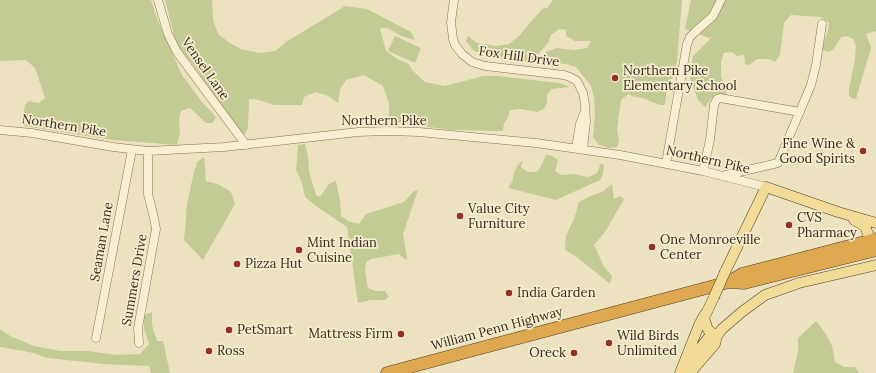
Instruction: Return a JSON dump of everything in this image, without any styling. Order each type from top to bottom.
[{"type":"highway","name":"William Penn Highway","points":[[387,373],[727,277],[875,243]]},
{"type":"main road","name":"Northern Pike","points":[[766,187],[838,212],[872,221],[871,225],[875,243]]},
{"type":"main road","points":[[680,373],[699,325],[727,277],[766,187]]},
{"type":"main road","name":"Northern Pike","points":[[838,212],[863,224],[875,243]]},
{"type":"main road","points":[[690,373],[715,344],[717,336],[757,300],[772,292],[799,283],[876,264]]},
{"type":"main road","points":[[714,297],[710,319],[717,336]]},
{"type":"main road","points":[[705,314],[704,320],[707,327],[717,336]]},
{"type":"main road","points":[[680,373],[709,337],[717,336]]},
{"type":"street","name":"Vensel Lane","points":[[158,0],[168,34],[177,52],[246,145]]},
{"type":"street","name":"Fox Hill Drive","points":[[454,0],[451,22],[453,38],[458,49],[472,62],[485,66],[556,74],[570,77],[576,81],[581,88],[585,110],[580,124],[580,149]]},
{"type":"street","points":[[666,163],[687,44],[690,37],[713,16],[721,0]]},
{"type":"street","points":[[725,176],[778,163],[811,85],[822,24]]},
{"type":"street","points":[[703,171],[710,140],[714,105],[717,99],[720,98],[800,112]]},
{"type":"street","name":"Northern Pike","points":[[0,130],[32,133],[132,150],[148,151],[246,145],[327,135],[387,131],[506,140],[580,149],[666,163],[766,187]]},
{"type":"street","name":"Seaman Lane","points":[[96,338],[132,150]]},
{"type":"street","name":"Summers Drive","points":[[139,342],[138,328],[156,230],[148,194],[148,151]]},
{"type":"green space","points":[[0,0],[151,0],[156,16],[182,75],[202,102],[216,117],[213,123],[206,123],[190,108],[181,111],[179,119],[180,134],[177,145],[113,140],[24,126],[22,120],[25,105],[29,101],[39,103],[45,98],[35,68],[26,60],[0,61]]},
{"type":"green space","points":[[165,0],[212,0],[213,20],[218,34],[241,49],[259,53],[275,51],[286,42],[345,6],[367,9],[411,32],[415,40],[401,36],[388,28],[380,28],[386,51],[397,59],[409,64],[412,70],[425,82],[445,86],[483,76],[497,76],[559,83],[570,87],[551,89],[547,95],[547,103],[544,109],[537,112],[521,109],[510,110],[508,118],[504,123],[503,131],[450,130],[389,121],[389,104],[383,86],[364,75],[346,80],[340,89],[338,103],[328,96],[316,92],[304,97],[302,105],[274,105],[259,100],[249,99],[248,128],[244,135],[241,136],[197,70],[176,43]]},
{"type":"green space","points":[[553,0],[682,0],[677,61],[673,77],[667,87],[665,105],[660,105],[628,94],[621,100],[617,129],[619,141],[617,147],[609,148],[599,145],[593,137],[595,116],[594,98],[591,86],[576,67],[566,64],[540,61],[546,52],[557,48],[574,50],[587,48],[591,41],[575,41],[566,36],[566,30],[559,29],[551,35],[548,43],[532,61],[521,62],[505,60],[474,51],[466,41],[468,36],[477,43],[497,46],[509,44],[519,36],[542,9],[547,8]]},
{"type":"green space","points":[[691,0],[876,0],[876,31],[866,34],[871,48],[856,99],[851,98],[849,95],[856,46],[853,39],[847,36],[841,37],[833,50],[827,52],[822,49],[829,23],[821,17],[791,15],[784,23],[780,55],[775,62],[769,59],[757,59],[749,65],[745,64],[744,55],[737,56],[732,52],[724,53],[721,61],[721,77],[727,89],[725,95],[715,94],[705,107],[698,100],[690,78],[693,56],[712,37],[709,38],[685,29]]},
{"type":"green space","points":[[395,36],[421,48],[415,63],[388,51]]},
{"type":"green space","points":[[305,144],[308,156],[309,172],[316,195],[320,197],[329,184],[336,181],[340,200],[341,216],[348,221],[359,224],[366,214],[404,202],[413,192],[418,190],[403,234],[407,258],[406,260],[399,254],[371,259],[366,262],[365,272],[368,288],[376,291],[385,291],[389,297],[385,300],[371,300],[358,303],[347,227],[305,197],[302,183],[296,170],[298,145]]},
{"type":"green space","points":[[546,155],[552,156],[558,160],[555,171],[561,175],[575,174],[587,177],[591,176],[597,173],[601,163],[604,166],[603,174],[600,180],[556,200],[508,188],[512,182],[518,165],[523,160],[521,167],[528,172],[537,172]]},
{"type":"green space","points":[[204,157],[206,181],[220,185],[231,192],[235,204],[203,260],[184,240],[187,204],[192,181],[197,162]]},
{"type":"green space","points":[[612,184],[614,199],[620,196],[624,199],[605,232],[594,245],[604,267],[612,276],[610,284],[578,258],[565,250],[566,236],[575,216],[579,202],[602,192]]},
{"type":"green space","points":[[152,312],[152,325],[157,341],[163,341],[170,373],[151,373],[149,366],[103,364],[48,358],[29,352],[0,347],[0,329],[10,336],[34,346],[60,351],[88,351],[117,355],[140,354],[149,344],[144,329],[144,315]]},
{"type":"green space","points":[[816,321],[826,334],[832,346],[835,362],[844,367],[855,367],[859,373],[793,373],[798,351],[798,338]]},
{"type":"place","name":"Northern Pike Elementary School","points":[[615,78]]},
{"type":"place","name":"Fine Wine & Good Spirits","points":[[863,151]]},
{"type":"place","name":"Value City Furniture","points":[[460,216]]},
{"type":"place","name":"CVS Pharmacy","points":[[789,225]]},
{"type":"place","name":"One Monroeville Center","points":[[652,247]]},
{"type":"place","name":"Mint Indian Cuisine","points":[[299,250]]},
{"type":"place","name":"Pizza Hut","points":[[237,264]]},
{"type":"place","name":"India Garden","points":[[509,293]]},
{"type":"place","name":"PetSmart","points":[[229,330]]},
{"type":"place","name":"Mattress Firm","points":[[401,334]]},
{"type":"place","name":"Wild Birds Unlimited","points":[[609,343]]},
{"type":"place","name":"Ross","points":[[209,351]]},
{"type":"place","name":"Oreck","points":[[574,353]]}]
